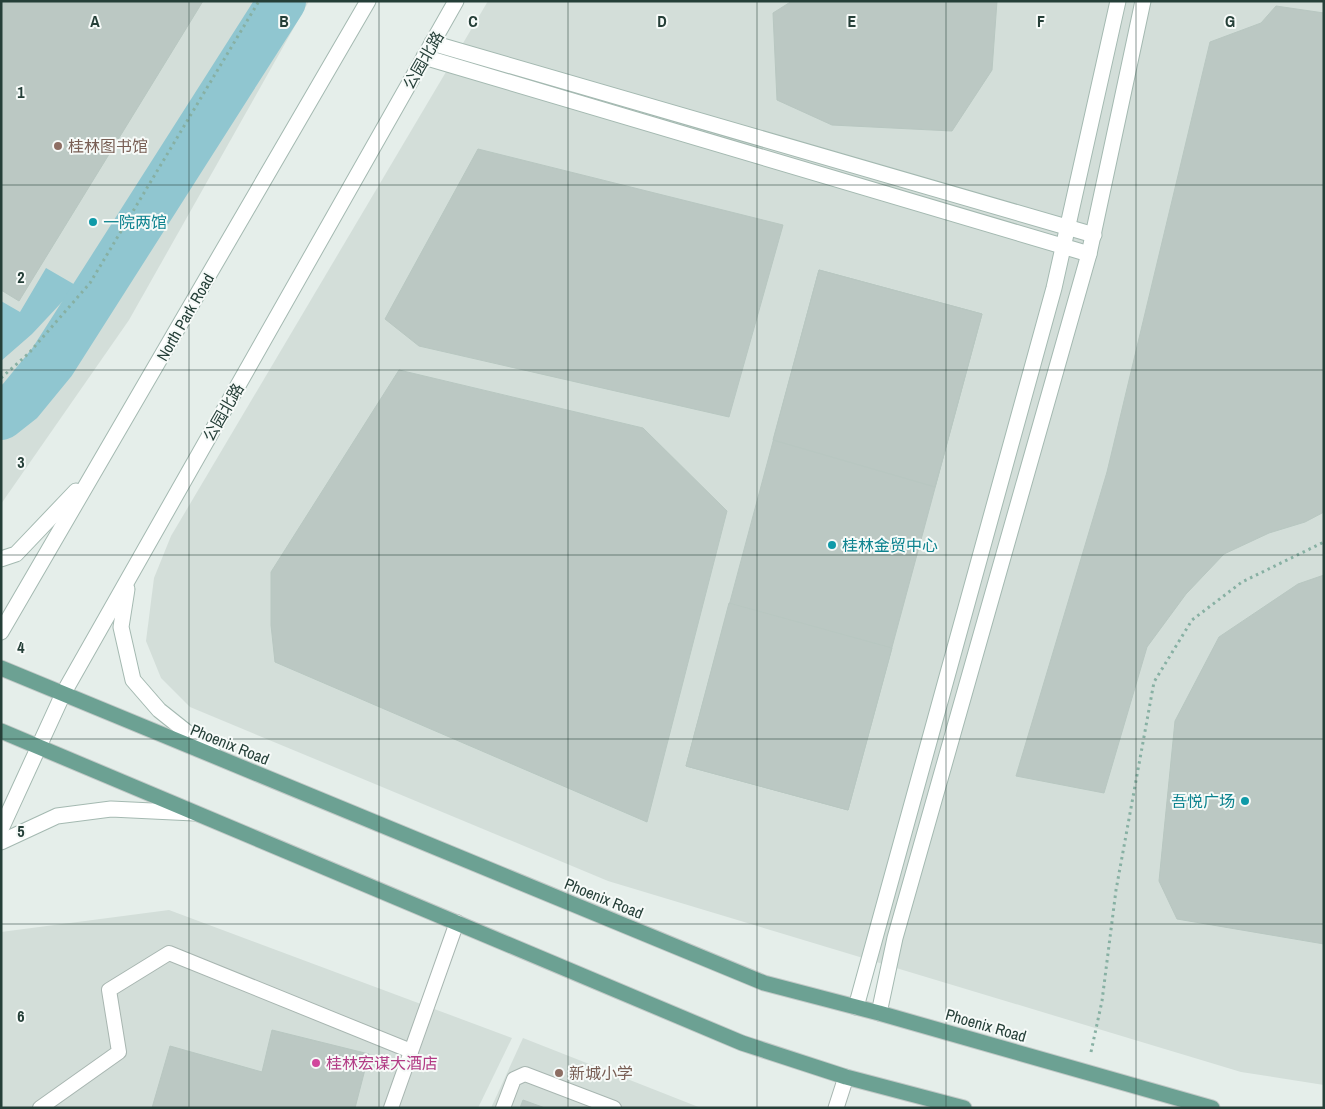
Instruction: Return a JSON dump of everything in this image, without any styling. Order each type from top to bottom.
[{"type":"main road","name":"Phoenix Road","points":[[1,668],[764,983],[879,1013],[1212,1108]]},
{"type":"main road","points":[[1,731],[742,1043],[846,1077],[964,1108]]},
{"type":"street","name":"North Park Road","points":[[1,632],[368,1]]},
{"type":"street","name":"公园北路","points":[[1,829],[63,694],[456,1]]},
{"type":"street","points":[[856,1007],[1063,247],[1118,1]]},
{"type":"street","points":[[879,1013],[896,938],[1090,254],[1143,1]]},
{"type":"street","points":[[428,50],[1094,235]]},
{"type":"street","points":[[428,50],[1090,254]]},
{"type":"street","points":[[1,560],[16,554],[94,472]]},
{"type":"street","points":[[128,580],[122,627],[132,680],[159,710],[220,758]]},
{"type":"street","points":[[1,842],[57,816],[111,809],[197,813]]},
{"type":"street","points":[[836,1108],[846,1077]]},
{"type":"lane","points":[[391,1108],[457,922]]},
{"type":"lane","points":[[40,1108],[119,1052],[108,990],[169,953],[411,1051]]},
{"type":"lane","points":[[503,1108],[514,1079],[525,1074],[614,1108]]},
{"type":"path","points":[[1,378],[29,353],[90,283],[259,1]]},
{"type":"path","points":[[1086,1073],[1102,1000],[1116,890],[1154,682],[1192,620],[1242,582],[1324,542]]},
{"type":"shaded area","name":"一院两馆","points":[[1,1],[309,1],[129,320],[1,504]]},
{"type":"shaded area","points":[[488,1],[1324,1],[1324,1085],[1241,1072],[608,881],[190,707],[161,678],[146,641],[154,578],[171,536]]},
{"type":"shaded area","points":[[169,910],[512,1038],[478,1108],[1,1108],[1,932]]},
{"type":"shaded area","name":"新城小学","points":[[523,1038],[701,1108],[491,1108]]},
{"type":"water","points":[[46,268],[77,286],[32,334],[1,361],[1,301],[20,312]]},
{"type":"building","name":"桂林图书馆","points":[[1,1],[203,1],[19,301],[1,290]]},
{"type":"building","points":[[792,1],[997,1],[992,70],[952,131],[832,125],[777,100],[773,13]]},
{"type":"building","points":[[1276,6],[1324,13],[1324,512],[1305,522],[1269,533],[1224,554],[1186,594],[1147,647],[1104,793],[1016,776],[1107,472],[1210,42],[1261,23]]},
{"type":"building","points":[[478,149],[783,225],[729,417],[419,346],[385,319]]},
{"type":"building","name":"桂林金贸中心","points":[[819,270],[982,314],[848,810],[686,766]]},
{"type":"building","points":[[819,270],[982,314],[935,487],[773,440]]},
{"type":"building","points":[[399,370],[643,428],[727,511],[647,822],[275,662],[271,625],[271,572]]},
{"type":"building","name":"吾悦广场","points":[[1324,575],[1324,944],[1177,919],[1159,881],[1175,721],[1219,637],[1298,584]]},
{"type":"building","points":[[729,603],[892,648],[848,810],[686,766]]},
{"type":"building","name":"桂林宏谋大酒店","points":[[272,1030],[369,1054],[355,1108],[152,1108],[170,1046],[262,1072]]},
{"type":"building","points":[[523,1100],[545,1108],[520,1108]]},
{"type":"waterway","points":[[1,416],[20,401],[52,362],[282,1]]},
{"type":"place","name":"桂林图书馆","points":[[58,146]]},
{"type":"place","name":"一院两馆","points":[[93,222]]},
{"type":"place","name":"桂林金贸中心","points":[[832,545]]},
{"type":"place","name":"吾悦广场","points":[[1245,801]]},
{"type":"place","name":"桂林宏谋大酒店","points":[[316,1063]]},
{"type":"place","name":"新城小学","points":[[559,1073]]}]
